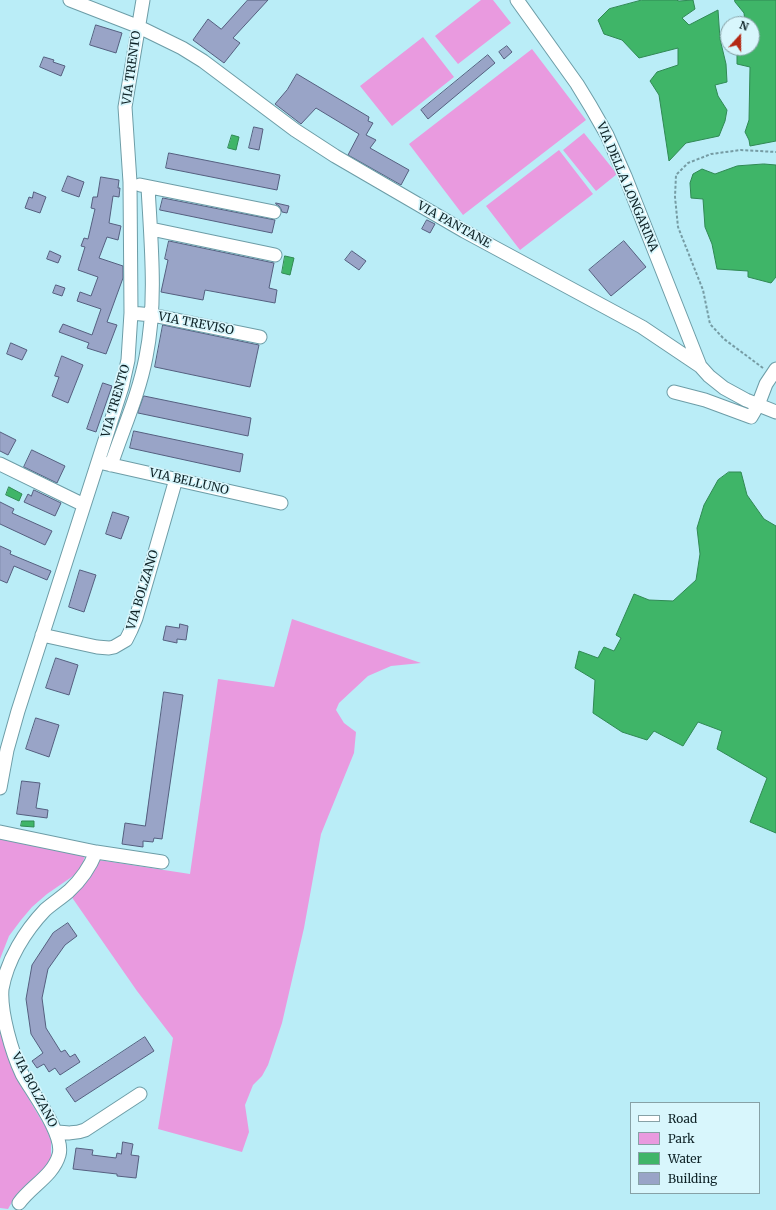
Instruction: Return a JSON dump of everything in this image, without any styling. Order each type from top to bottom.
[{"type":"street","name":"VIA PANTANE","points":[[70,0],[137,26],[171,42],[197,57],[295,130],[335,156],[464,231],[642,327],[700,366],[709,376],[724,388],[746,400],[776,412]]},
{"type":"street","name":"VIA TRENTO","points":[[0,788],[10,736],[98,462],[125,373],[129,353],[131,313],[130,182],[125,107],[142,0]]},
{"type":"street","name":"VIA DELLA LONGARINA","points":[[517,0],[577,84],[607,135],[623,170],[700,366]]},
{"type":"street","points":[[130,182],[148,187],[274,212]]},
{"type":"street","points":[[111,465],[141,379],[152,315],[151,229],[148,187]]},
{"type":"street","points":[[151,229],[275,255]]},
{"type":"street","name":"VIA TREVISO","points":[[131,313],[152,315],[260,337]]},
{"type":"street","points":[[674,392],[706,400],[751,417],[758,405],[766,384],[774,372]]},
{"type":"street","name":"VIA BELLUNO","points":[[98,462],[281,503]]},
{"type":"street","points":[[0,464],[84,505]]},
{"type":"street","name":"VIA BOLZANO","points":[[42,635],[104,647],[114,647],[126,640],[132,630],[136,618],[176,479]]},
{"type":"street","points":[[0,832],[96,852],[162,862]]},
{"type":"street","name":"VIA BOLZANO","points":[[19,1203],[27,1193],[49,1174],[55,1165],[60,1148],[56,1132],[13,1054],[0,1000],[2,988],[13,958],[22,940],[44,912],[82,878],[96,852]]},
{"type":"street","points":[[56,1132],[79,1133],[140,1094]]},
{"type":"path","points":[[774,372],[724,339],[710,324],[703,290],[678,227],[674,197],[676,175],[688,163],[712,154],[733,151],[776,152]]},
{"type":"green space","points":[[481,0],[493,0],[511,23],[458,64],[435,36]]},
{"type":"green space","points":[[423,37],[454,77],[392,126],[360,86]]},
{"type":"green space","points":[[532,49],[586,120],[463,215],[409,144]]},
{"type":"green space","points":[[584,133],[617,174],[596,191],[563,150]]},
{"type":"green space","points":[[559,150],[593,194],[520,250],[486,206]]},
{"type":"green space","points":[[292,619],[421,663],[391,666],[368,676],[339,703],[336,710],[344,723],[356,732],[354,753],[321,834],[304,928],[282,1023],[268,1065],[262,1076],[253,1085],[245,1105],[249,1132],[242,1152],[158,1129],[173,1038],[137,991],[71,896],[99,860],[190,874],[218,679],[274,687]]},
{"type":"green space","points":[[0,835],[85,856],[82,865],[76,874],[47,894],[32,907],[21,920],[9,936],[0,959]]},
{"type":"green space","points":[[0,1031],[12,1068],[46,1128],[51,1141],[51,1156],[47,1168],[16,1195],[8,1209],[0,1208]]},
{"type":"water","points":[[642,0],[693,0],[695,9],[682,18],[689,25],[718,10],[720,56],[724,56],[727,82],[715,85],[718,96],[727,110],[725,121],[719,136],[686,143],[669,161],[659,95],[650,81],[657,72],[678,65],[678,48],[639,58],[622,40],[604,34],[598,20],[609,9]]},
{"type":"water","points":[[735,0],[776,0],[776,141],[750,146],[745,132],[749,120],[750,67],[737,64],[737,56],[760,56],[760,16],[744,16],[744,13]]},
{"type":"water","points":[[232,135],[239,137],[236,150],[228,148]]},
{"type":"water","points":[[764,164],[776,165],[776,277],[771,283],[748,277],[748,271],[717,269],[712,244],[705,227],[703,199],[691,198],[690,183],[693,174],[702,169],[715,174],[737,166]]},
{"type":"water","points":[[285,256],[294,258],[290,275],[282,273]]},
{"type":"water","points":[[729,472],[741,472],[747,495],[764,519],[776,526],[776,833],[750,822],[767,778],[717,749],[722,731],[698,722],[683,746],[654,731],[647,740],[622,732],[593,713],[595,680],[575,668],[579,651],[598,658],[604,647],[614,651],[621,638],[616,635],[634,594],[649,600],[673,601],[696,580],[700,554],[697,528],[704,505],[718,480]]},
{"type":"water","points":[[9,487],[22,494],[19,501],[6,495]]},
{"type":"water","points":[[22,821],[34,821],[34,827],[21,826]]},
{"type":"building","points":[[248,0],[268,0],[233,38],[240,43],[224,63],[193,40],[208,19],[221,29]]},
{"type":"building","points":[[96,25],[122,33],[116,53],[90,45]]},
{"type":"building","points":[[507,46],[512,52],[504,59],[499,52]]},
{"type":"building","points":[[488,55],[495,63],[428,119],[421,110]]},
{"type":"building","points":[[44,57],[65,66],[61,76],[40,67]]},
{"type":"building","points":[[297,74],[369,117],[368,121],[373,123],[366,135],[376,140],[370,148],[409,170],[401,185],[348,155],[359,134],[316,108],[301,124],[275,104],[287,90]]},
{"type":"building","points":[[254,127],[263,129],[259,150],[249,148]]},
{"type":"building","points":[[169,153],[280,175],[277,190],[166,168]]},
{"type":"building","points":[[68,176],[84,182],[79,197],[62,191]]},
{"type":"building","points":[[101,177],[119,180],[119,197],[113,196],[109,223],[121,226],[118,240],[107,237],[99,258],[123,266],[123,278],[107,322],[117,325],[106,354],[87,348],[89,343],[59,332],[63,324],[92,335],[101,309],[77,301],[80,292],[91,296],[98,277],[78,270],[85,247],[81,246],[84,238],[88,239],[95,209],[91,208],[93,197],[97,197]]},
{"type":"building","points":[[34,192],[46,197],[40,213],[25,208],[29,197],[32,198]]},
{"type":"building","points":[[163,198],[275,220],[272,233],[160,210]]},
{"type":"building","points":[[276,203],[289,206],[287,213],[282,212]]},
{"type":"building","points":[[427,220],[435,224],[430,233],[422,229]]},
{"type":"building","points":[[169,241],[274,263],[269,288],[277,290],[275,303],[205,290],[203,300],[161,292],[168,260],[165,259]]},
{"type":"building","points":[[624,241],[646,267],[611,296],[589,270]]},
{"type":"building","points":[[50,251],[61,256],[58,263],[47,259]]},
{"type":"building","points":[[352,251],[366,261],[359,270],[345,260]]},
{"type":"building","points":[[56,285],[65,288],[62,296],[53,293]]},
{"type":"building","points":[[163,325],[259,345],[250,387],[155,367]]},
{"type":"building","points":[[11,343],[27,350],[22,360],[7,354]]},
{"type":"building","points":[[62,356],[83,365],[68,403],[52,396],[59,377],[55,376]]},
{"type":"building","points":[[103,383],[112,386],[96,432],[87,429]]},
{"type":"building","points":[[144,396],[251,418],[248,436],[138,413]]},
{"type":"building","points":[[134,431],[243,454],[240,472],[130,448]]},
{"type":"building","points":[[0,432],[16,440],[8,455],[0,451]]},
{"type":"building","points":[[32,450],[65,466],[57,483],[24,467]]},
{"type":"building","points":[[34,490],[61,503],[55,516],[24,502],[28,494],[31,496]]},
{"type":"building","points":[[0,502],[14,509],[12,513],[52,531],[45,545],[0,524]]},
{"type":"building","points":[[113,512],[129,517],[121,539],[106,534]]},
{"type":"building","points":[[0,546],[11,551],[10,554],[51,571],[47,580],[14,566],[7,583],[0,580]]},
{"type":"building","points":[[80,570],[96,575],[84,612],[69,607]]},
{"type":"building","points":[[180,624],[188,626],[186,640],[177,639],[177,643],[163,640],[166,626],[179,628]]},
{"type":"building","points":[[56,658],[78,665],[69,695],[46,688]]},
{"type":"building","points":[[164,692],[183,695],[162,839],[154,838],[153,842],[143,841],[143,847],[122,844],[125,823],[145,826]]},
{"type":"building","points":[[36,718],[59,725],[49,757],[26,749]]},
{"type":"building","points":[[22,781],[40,783],[36,808],[48,810],[47,818],[17,814]]},
{"type":"building","points":[[68,923],[77,936],[65,945],[48,969],[42,998],[46,1028],[61,1052],[65,1050],[70,1057],[75,1054],[80,1062],[60,1075],[55,1068],[49,1072],[44,1064],[37,1068],[32,1061],[43,1053],[31,1034],[26,999],[32,965],[53,933]]},
{"type":"building","points":[[145,1037],[154,1051],[75,1102],[66,1089]]},
{"type":"building","points":[[123,1142],[133,1144],[131,1155],[139,1156],[136,1178],[117,1176],[117,1174],[73,1169],[76,1148],[93,1150],[92,1155],[116,1158],[117,1153],[121,1154]]}]
